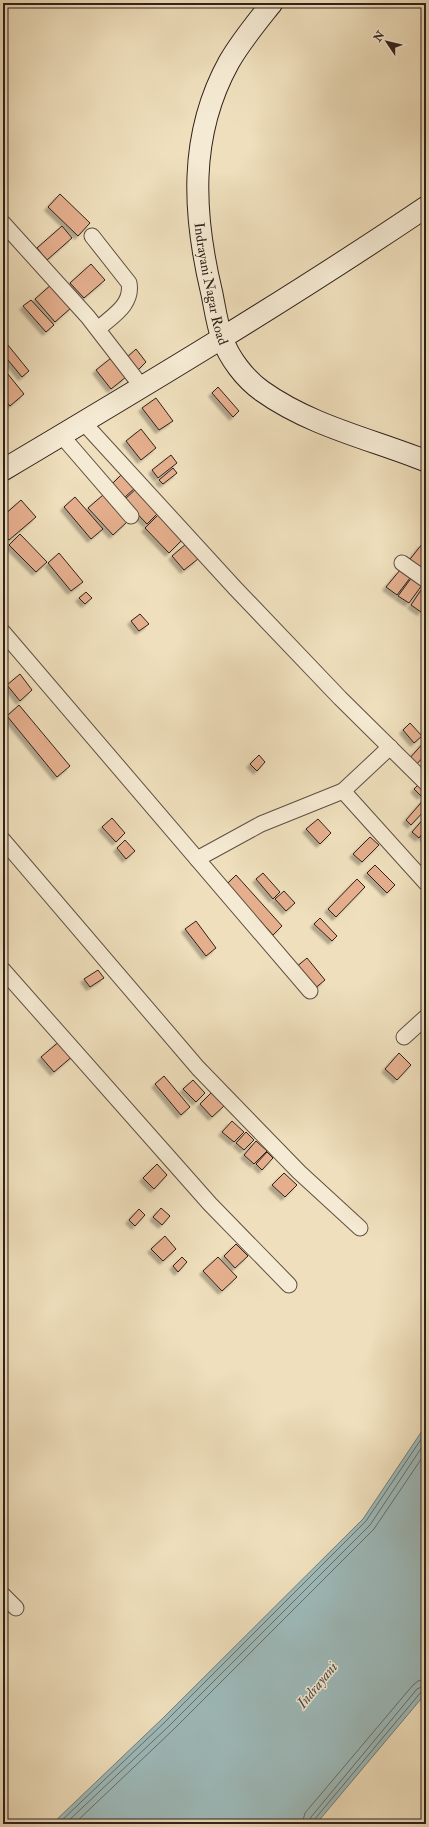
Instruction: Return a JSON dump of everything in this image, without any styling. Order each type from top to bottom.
[{"type":"street","name":"Indrayani Nagar Road","points":[[272,3],[230,60],[218,83],[204,129],[199,153],[197,179],[201,238],[203,254],[222,339],[237,365],[246,376],[262,390],[277,400],[310,417],[351,434],[426,461]]},
{"type":"street","points":[[3,470],[222,339],[366,248],[426,207]]},
{"type":"street","points":[[3,223],[98,329],[142,387]]},
{"type":"street","points":[[92,236],[129,283],[130,291],[124,305],[98,329]]},
{"type":"street","points":[[84,422],[235,588],[340,698],[426,783]]},
{"type":"street","points":[[61,435],[131,516]]},
{"type":"street","points":[[402,563],[426,580]]},
{"type":"street","points":[[3,632],[310,991]]},
{"type":"street","points":[[197,859],[261,824],[343,791],[390,747]]},
{"type":"street","points":[[343,791],[426,883]]},
{"type":"street","points":[[3,840],[198,1068],[288,1161],[360,1228]]},
{"type":"street","points":[[3,970],[210,1204],[289,1285]]},
{"type":"street","points":[[404,1037],[426,1016]]},
{"type":"street","points":[[3,1595],[16,1608]]},
{"type":"water","name":"Indrayani","points":[[426,1425],[426,1693],[316,1824],[52,1824],[163,1718],[363,1519]]},
{"type":"building","points":[[60,194],[90,223],[78,236],[48,207]]},
{"type":"building","points":[[62,226],[72,238],[47,260],[37,248]]},
{"type":"building","points":[[91,264],[105,280],[84,298],[70,283]]},
{"type":"building","points":[[52,284],[72,307],[55,322],[35,299]]},
{"type":"building","points":[[31,300],[54,325],[46,332],[23,306]]},
{"type":"building","points":[[3,339],[29,371],[22,377],[3,354]]},
{"type":"building","points":[[136,349],[146,362],[136,372],[125,359]]},
{"type":"building","points":[[111,358],[126,377],[111,389],[96,370]]},
{"type":"building","points":[[3,368],[24,394],[10,406],[3,398]]},
{"type":"building","points":[[218,387],[239,411],[233,417],[212,393]]},
{"type":"building","points":[[156,398],[173,421],[159,430],[142,408]]},
{"type":"building","points":[[141,429],[156,448],[141,460],[126,441]]},
{"type":"building","points":[[171,455],[177,463],[158,478],[152,470]]},
{"type":"building","points":[[173,468],[177,473],[163,484],[159,480]]},
{"type":"building","points":[[123,473],[137,486],[124,498],[111,485]]},
{"type":"building","points":[[137,488],[159,512],[147,524],[124,500]]},
{"type":"building","points":[[103,495],[128,521],[113,535],[88,508]]},
{"type":"building","points":[[75,497],[103,529],[91,539],[64,507]]},
{"type":"building","points":[[21,500],[36,517],[9,540],[3,534],[3,516]]},
{"type":"building","points":[[160,513],[184,538],[169,553],[145,528]]},
{"type":"building","points":[[20,534],[47,562],[36,572],[9,545]]},
{"type":"building","points":[[186,544],[198,559],[184,570],[172,556]]},
{"type":"building","points":[[422,544],[426,547],[426,572],[407,563]]},
{"type":"building","points":[[59,553],[83,582],[71,591],[48,563]]},
{"type":"building","points":[[400,570],[410,578],[397,595],[386,587]]},
{"type":"building","points":[[412,577],[422,585],[409,603],[398,596]]},
{"type":"building","points":[[423,587],[426,589],[426,604],[421,612],[411,605]]},
{"type":"building","points":[[86,592],[92,598],[85,604],[79,598]]},
{"type":"building","points":[[140,614],[149,624],[139,631],[131,621]]},
{"type":"building","points":[[20,674],[32,690],[20,701],[7,685]]},
{"type":"building","points":[[19,705],[70,766],[57,777],[7,716]]},
{"type":"building","points":[[410,723],[422,736],[414,743],[403,730]]},
{"type":"building","points":[[426,740],[426,754],[415,766],[408,760]]},
{"type":"building","points":[[259,755],[265,762],[257,771],[250,764]]},
{"type":"building","points":[[418,785],[426,792],[421,796],[414,789]]},
{"type":"building","points":[[426,797],[426,809],[411,825],[406,820]]},
{"type":"building","points":[[426,816],[426,829],[419,838],[412,832]]},
{"type":"building","points":[[112,818],[125,833],[116,842],[102,827]]},
{"type":"building","points":[[318,819],[331,833],[320,844],[306,829]]},
{"type":"building","points":[[426,831],[426,839],[422,836]]},
{"type":"building","points":[[370,837],[379,845],[362,862],[353,854]]},
{"type":"building","points":[[125,840],[135,851],[126,859],[117,848]]},
{"type":"building","points":[[3,864],[7,869],[3,872]]},
{"type":"building","points":[[375,865],[395,885],[387,893],[367,873]]},
{"type":"building","points":[[263,873],[280,892],[273,899],[256,879]]},
{"type":"building","points":[[236,875],[282,926],[273,935],[227,884]]},
{"type":"building","points":[[357,879],[365,887],[336,917],[328,909]]},
{"type":"building","points":[[284,891],[295,903],[286,911],[275,899]]},
{"type":"building","points":[[320,918],[337,936],[332,941],[314,924]]},
{"type":"building","points":[[196,921],[216,948],[206,956],[185,929]]},
{"type":"building","points":[[307,958],[325,980],[313,990],[295,968]]},
{"type":"building","points":[[98,970],[104,978],[90,987],[84,979]]},
{"type":"building","points":[[61,1040],[74,1055],[54,1072],[41,1057]]},
{"type":"building","points":[[399,1053],[411,1065],[397,1080],[385,1069]]},
{"type":"building","points":[[164,1076],[190,1107],[181,1115],[155,1084]]},
{"type":"building","points":[[193,1080],[205,1093],[196,1102],[183,1089]]},
{"type":"building","points":[[211,1093],[224,1106],[212,1117],[200,1104]]},
{"type":"building","points":[[232,1121],[244,1132],[234,1142],[222,1132]]},
{"type":"building","points":[[246,1132],[254,1140],[244,1150],[236,1143]]},
{"type":"building","points":[[256,1141],[267,1151],[254,1164],[244,1155]]},
{"type":"building","points":[[267,1152],[273,1158],[262,1170],[256,1164]]},
{"type":"building","points":[[157,1164],[167,1175],[154,1189],[143,1178]]},
{"type":"building","points":[[284,1173],[297,1185],[285,1197],[272,1185]]},
{"type":"building","points":[[161,1208],[170,1216],[162,1225],[153,1217]]},
{"type":"building","points":[[139,1209],[145,1215],[135,1226],[129,1220]]},
{"type":"building","points":[[165,1236],[176,1249],[163,1261],[151,1249]]},
{"type":"building","points":[[236,1244],[248,1256],[235,1268],[224,1256]]},
{"type":"building","points":[[182,1257],[187,1262],[178,1272],[173,1266]]},
{"type":"building","points":[[218,1257],[237,1277],[222,1291],[203,1271]]}]
